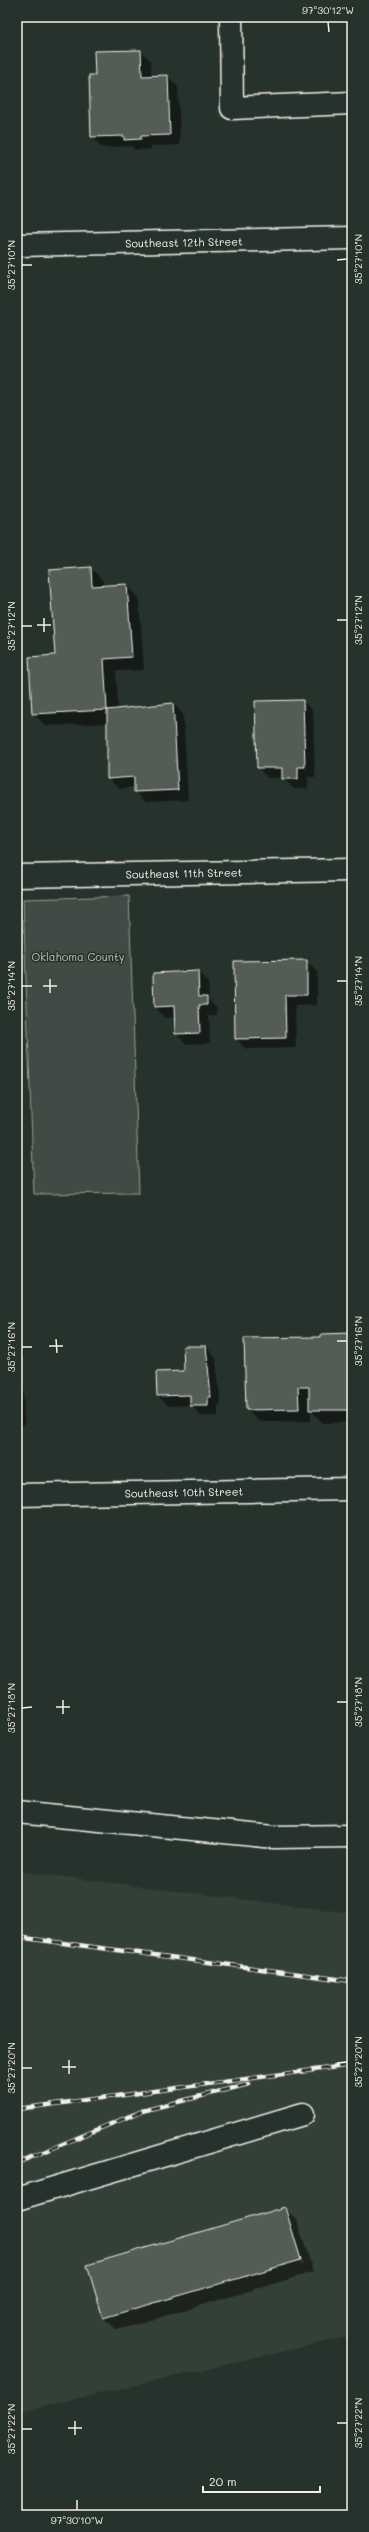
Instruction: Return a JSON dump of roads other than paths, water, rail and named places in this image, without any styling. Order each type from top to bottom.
[{"type":"street","points":[[231,17],[232,108],[352,103]]},
{"type":"street","name":"Southeast 12th Street","points":[[17,245],[352,238]]},
{"type":"street","name":"Southeast 11th Street","points":[[17,876],[352,870]]},
{"type":"street","name":"Southeast 10th Street","points":[[17,1494],[352,1489]]},
{"type":"street","points":[[17,1812],[274,1837],[352,1836]]},
{"type":"street","points":[[17,2199],[303,2114]]},
{"type":"railway","points":[[17,1937],[352,1981]]},
{"type":"railway","points":[[17,2109],[352,2065]]},
{"type":"railway","points":[[17,2163],[142,2111],[249,2084]]},
{"type":"park label","name":"Oklahoma County","points":[[78,956]]}]
